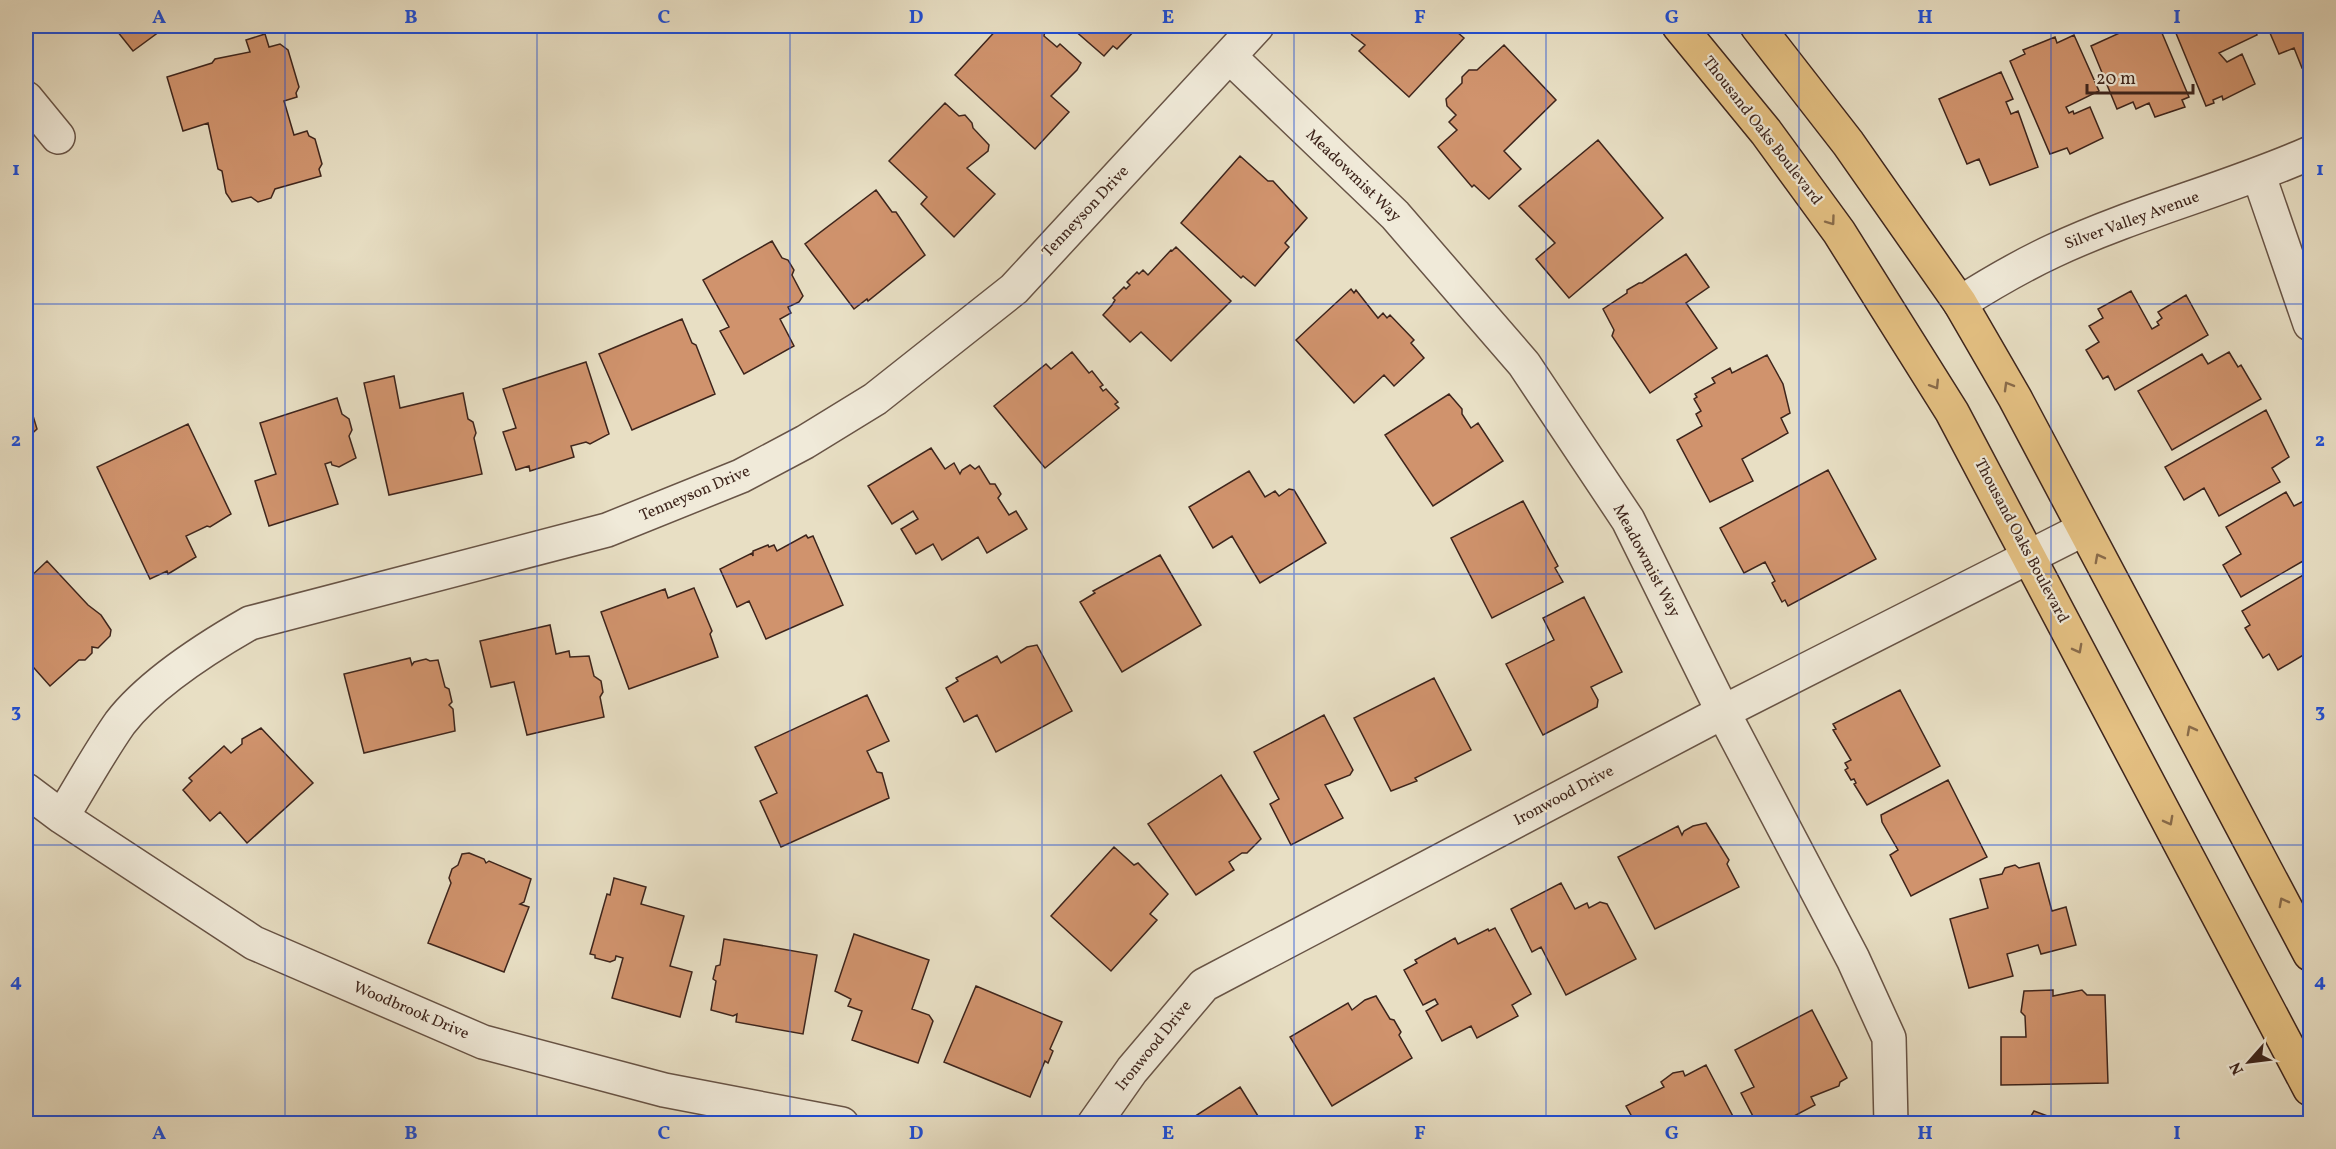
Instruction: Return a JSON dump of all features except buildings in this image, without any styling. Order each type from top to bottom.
[{"type":"main road","name":"Thousand Oaks Boulevard","points":[[1679,26],[1766,132],[1839,232],[1952,412],[2310,1089]]},
{"type":"main road","points":[[1756,26],[1848,143],[1960,303],[2015,398],[2310,954]]},
{"type":"street","name":"Tenneyson Drive","points":[[62,817],[121,722],[159,685],[201,651],[250,623],[607,530],[741,476],[805,442],[875,399],[1014,289],[1257,26]]},
{"type":"street","name":"Meadowmist Way","points":[[1230,57],[1395,215],[1524,364],[1628,520],[1723,712],[1853,959],[1889,1038],[1892,1124]]},
{"type":"street","points":[[26,98],[58,137]]},
{"type":"street","name":"Silver Valley Avenue","points":[[1960,303],[2054,251],[2117,225],[2259,176],[2310,153]]},
{"type":"street","points":[[2259,176],[2310,324]]},
{"type":"street","name":"Ironwood Drive","points":[[1094,1124],[1132,1070],[1204,985],[1723,712],[2084,529]]},
{"type":"street","name":"Woodbrook Drive","points":[[26,790],[62,817],[254,943],[483,1042],[664,1090],[842,1124]]}]
